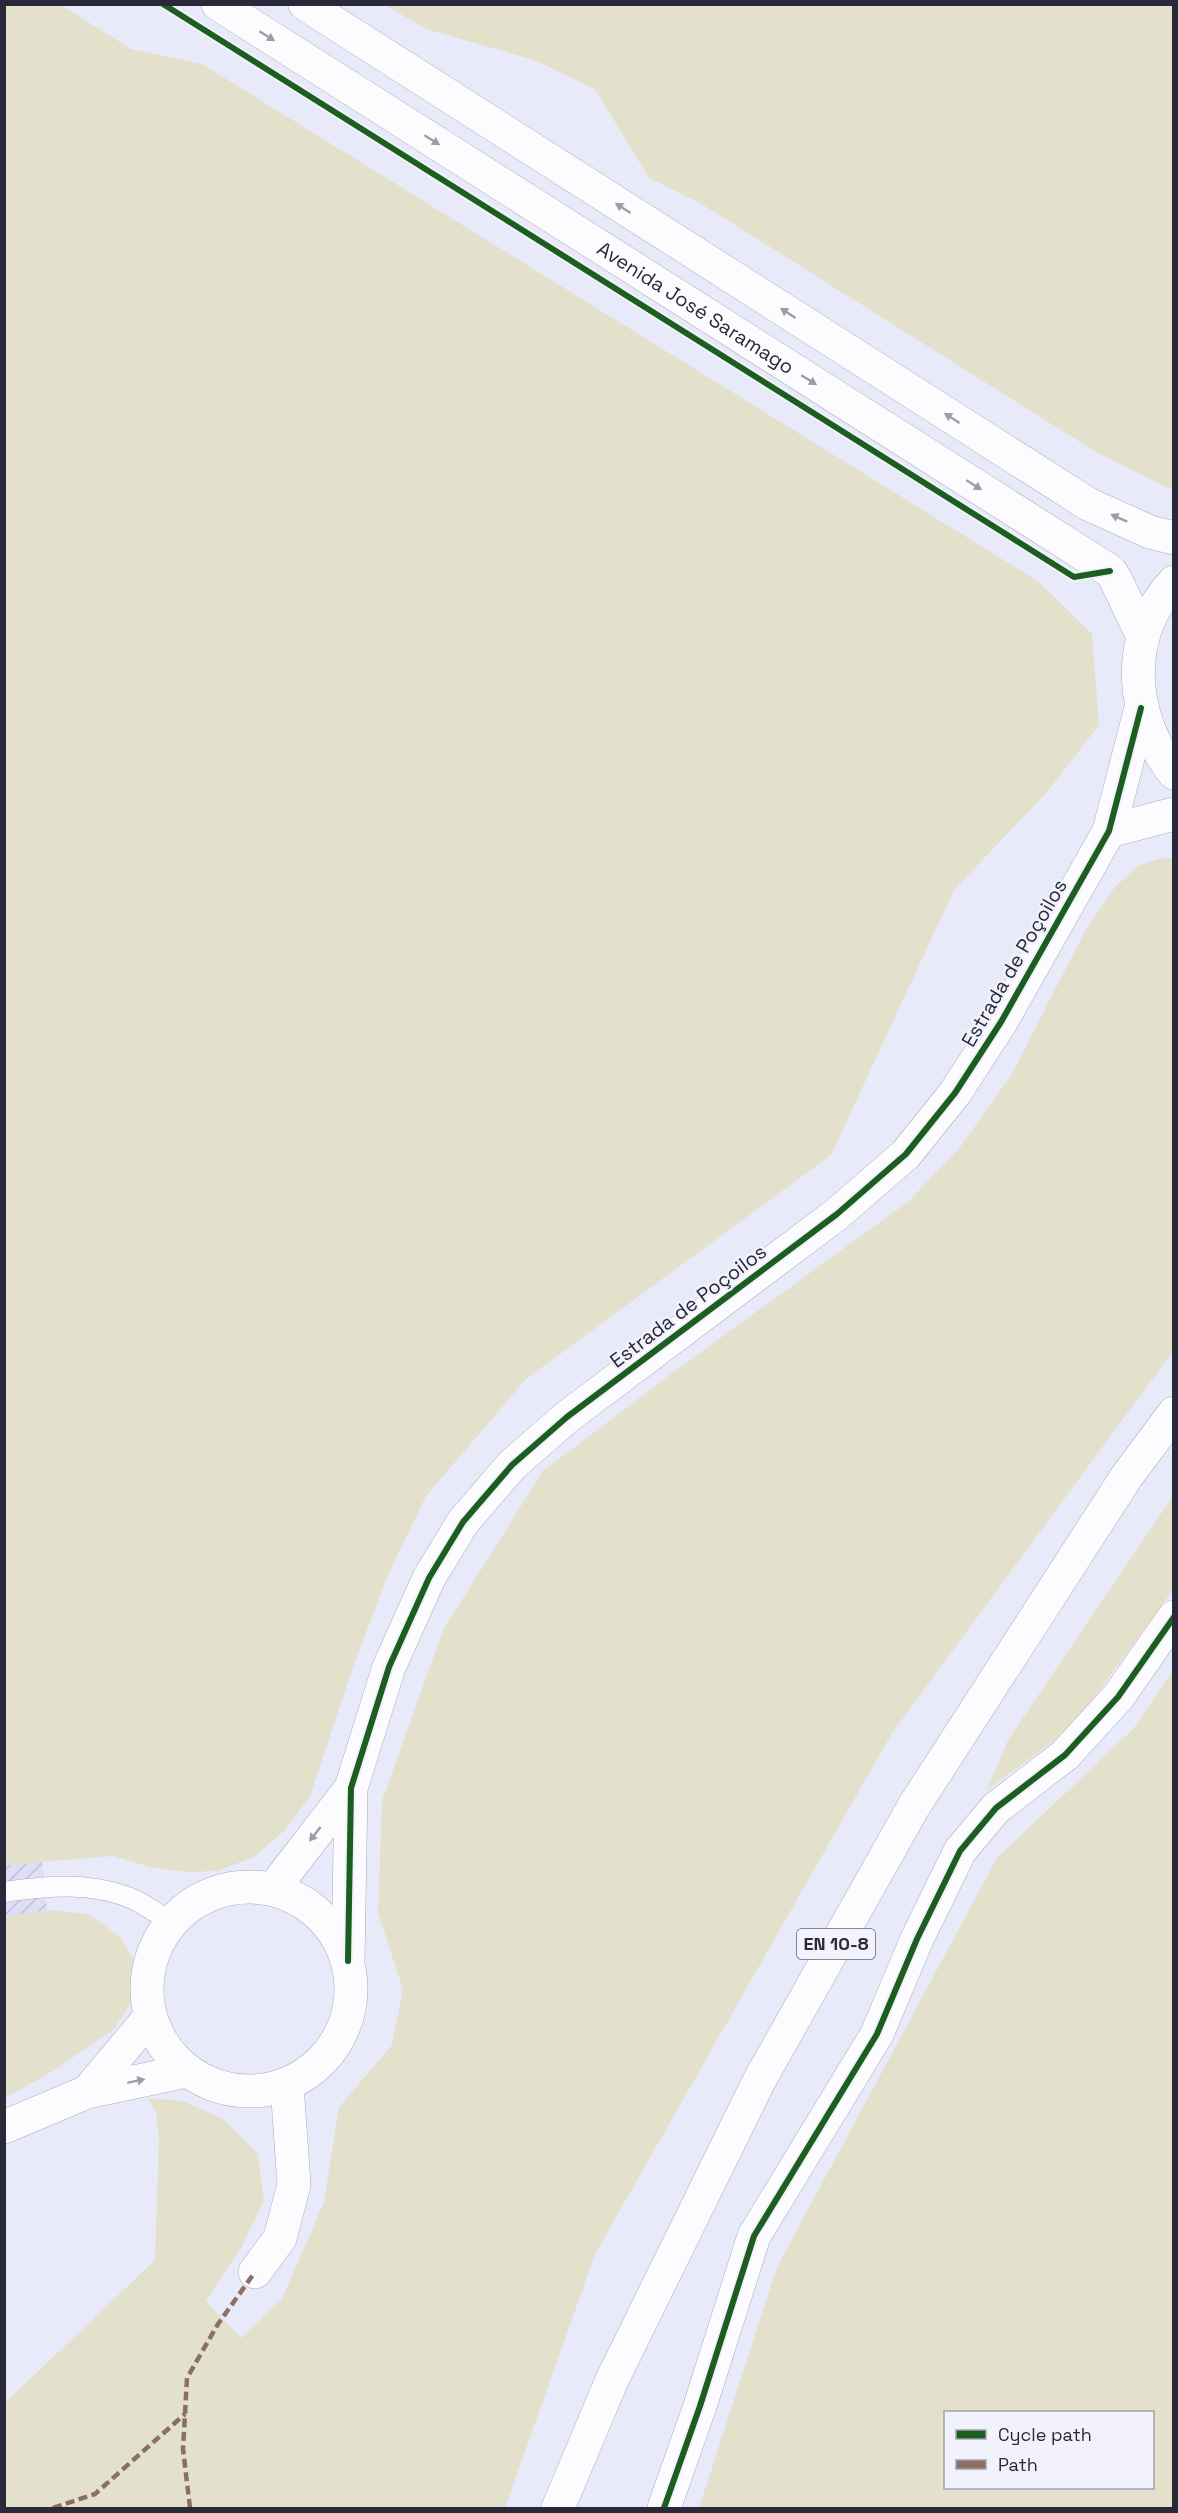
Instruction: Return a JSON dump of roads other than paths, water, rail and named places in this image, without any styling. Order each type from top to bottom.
[{"type":"main road","name":"Avenida José Saramago","points":[[218,4],[1110,571],[1143,637]]},
{"type":"main road","points":[[305,4],[1088,504],[1150,532],[1173,538]]},
{"type":"main road","name":"Estrada de Poçoilos","points":[[1173,582],[1154,609],[1143,637],[1138,661],[1141,708],[1153,741],[1173,773]]},
{"type":"main road","name":"Estrada de Poçoilos","points":[[348,1961],[334,1932],[312,1908],[293,1896],[273,1889],[245,1886],[218,1891],[193,1903],[171,1922],[154,1950],[146,1983],[150,2017],[163,2047],[186,2071],[209,2085],[235,2092],[261,2092],[287,2085],[309,2073],[327,2056],[341,2035],[349,2011],[351,1994],[348,1961],[351,1788],[389,1667],[429,1578],[463,1522],[513,1465],[567,1417],[837,1214],[906,1154],[955,1093],[1001,1023],[1109,831],[1141,708]]},
{"type":"main road","points":[[1109,831],[1173,814]]},
{"type":"main road","name":"EN 10-8","points":[[558,2508],[612,2380],[759,2081],[914,1806],[1127,1476],[1173,1413]]},
{"type":"main road","points":[[664,2508],[754,2236],[877,2034],[917,1939],[960,1851],[996,1808],[1065,1755],[1088,1730],[1118,1697],[1173,1617]]},
{"type":"main road","name":"Estrada de Poçoilos","points":[[273,1889],[351,1788]]},
{"type":"main road","points":[[87,2092],[150,2017]]},
{"type":"main road","points":[[4,2127],[87,2092],[186,2071]]},
{"type":"main road","points":[[255,2272],[280,2238],[294,2185],[287,2085]]},
{"type":"lane","points":[[4,1892],[45,1887],[91,1887],[134,1900],[171,1922]]}]
